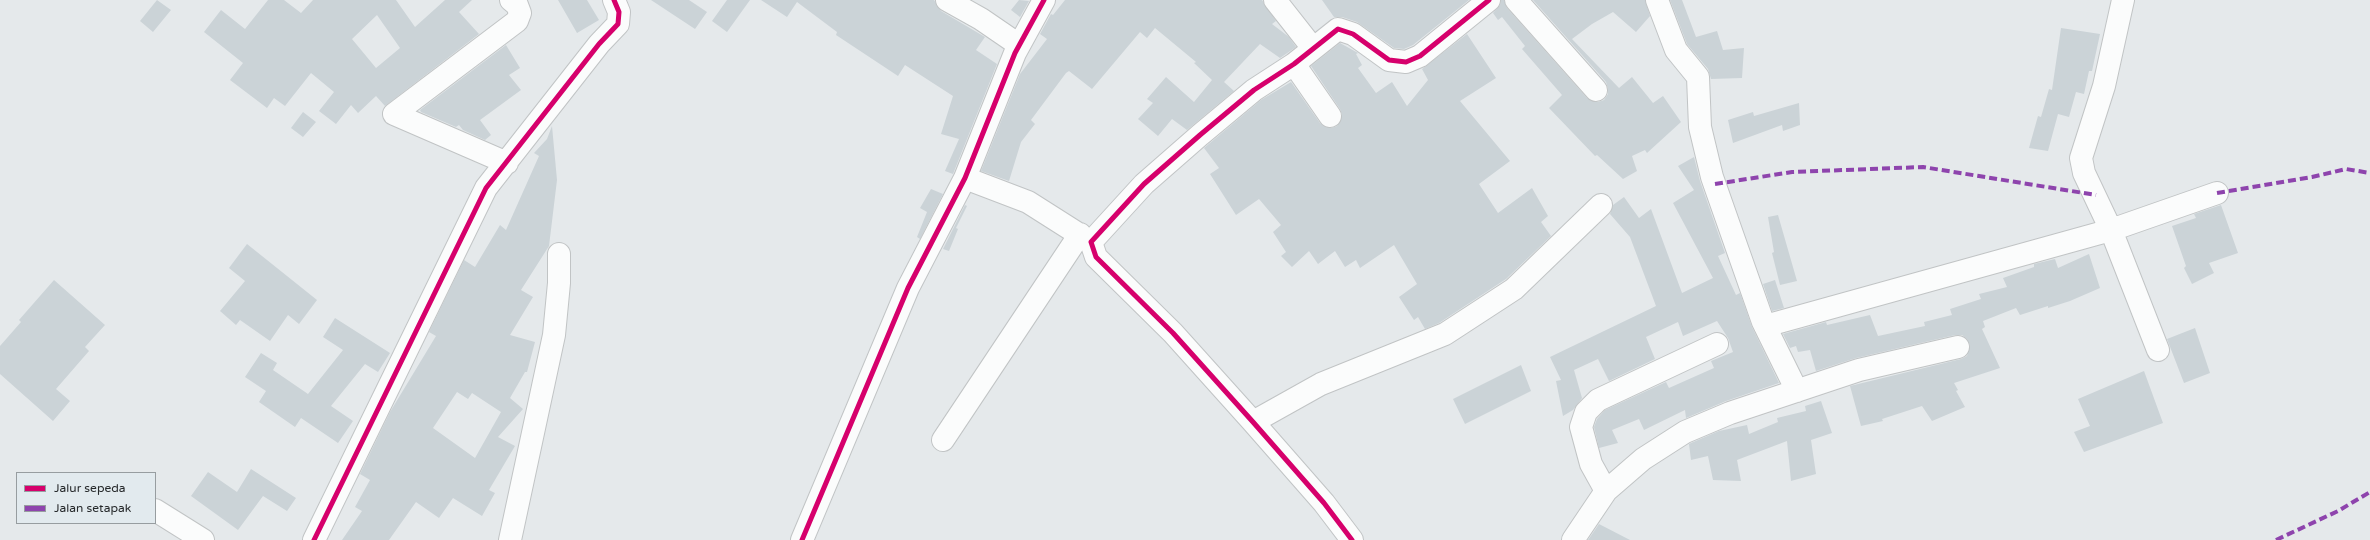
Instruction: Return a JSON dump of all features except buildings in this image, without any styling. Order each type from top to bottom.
[{"type":"street","points":[[507,163],[394,114],[517,22],[520,13],[516,5],[511,0]]},
{"type":"street","points":[[314,540],[486,188],[599,44],[618,24],[619,12],[614,0]]},
{"type":"street","points":[[946,0],[981,19],[1019,45]]},
{"type":"street","points":[[802,540],[908,288],[965,178],[1019,45],[1044,0]]},
{"type":"street","points":[[1275,0],[1312,47]]},
{"type":"street","points":[[943,440],[1086,238],[1144,184],[1254,90],[1294,64],[1312,47],[1338,29],[1353,34],[1389,60],[1406,62],[1420,56],[1490,0]]},
{"type":"street","points":[[1516,0],[1596,90]]},
{"type":"street","points":[[1657,0],[1676,50],[1698,77],[1700,127],[1710,170],[1765,326],[1798,391]]},
{"type":"street","points":[[2122,0],[2104,86],[2081,158],[2084,173],[2111,230],[2158,350]]},
{"type":"street","points":[[1294,64],[1330,116]]},
{"type":"street","points":[[965,178],[1028,202],[1086,238],[1096,257],[1173,334],[1254,422],[1324,503],[1352,540]]},
{"type":"street","points":[[1765,326],[2111,230],[2217,193]]},
{"type":"street","points":[[1254,422],[1321,384],[1445,334],[1514,289],[1601,205]]},
{"type":"street","points":[[510,540],[554,335],[559,283],[559,254]]},
{"type":"street","points":[[1601,498],[1581,427],[1586,412],[1598,400],[1717,344]]},
{"type":"street","points":[[1573,540],[1601,498],[1643,459],[1685,432],[1730,413],[1859,370],[1958,347]]},
{"type":"street","points":[[156,511],[203,540]]},
{"type":"marked path","points":[[1715,184],[1792,172],[1923,167],[2096,195]]},
{"type":"marked path","points":[[2217,193],[2312,177],[2346,169],[2370,173]]},
{"type":"marked path","points":[[2276,540],[2338,511],[2370,492]]},
{"type":"cycle path","points":[[314,540],[486,188],[599,44],[618,24],[619,12],[614,0]]},
{"type":"cycle path","points":[[802,540],[908,288],[965,178],[1015,53],[1044,0]]},
{"type":"cycle path","points":[[1352,540],[1324,503],[1173,333],[1096,257],[1091,242],[1144,184],[1200,135],[1254,90],[1294,64],[1338,29],[1353,34],[1389,60],[1406,62],[1420,56],[1489,0]]}]
